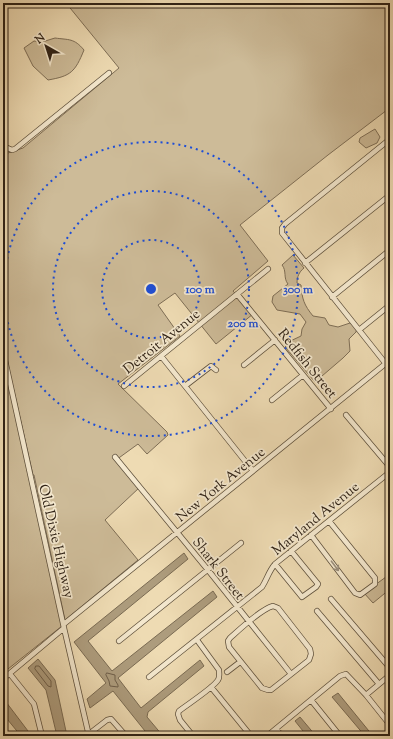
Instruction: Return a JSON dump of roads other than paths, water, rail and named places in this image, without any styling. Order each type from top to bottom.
[{"type":"street","points":[[3,146],[12,150],[15,149],[109,73]]},
{"type":"street","points":[[386,364],[282,233],[282,228],[284,224],[390,139]]},
{"type":"street","points":[[305,263],[390,195]]},
{"type":"street","points":[[332,297],[390,250]]},
{"type":"street","name":"Detroit Avenue","points":[[124,386],[268,269]]},
{"type":"street","name":"Redfish Street","points":[[237,294],[331,409]]},
{"type":"street","points":[[359,330],[390,306]]},
{"type":"street","points":[[244,365],[274,340]]},
{"type":"street","name":"Old Dixie Highway","points":[[3,351],[89,735]]},
{"type":"street","points":[[161,356],[253,471]]},
{"type":"street","name":"New York Avenue","points":[[3,679],[64,626],[390,360]]},
{"type":"street","points":[[185,386],[211,366],[216,370]]},
{"type":"street","points":[[272,400],[303,376]]},
{"type":"street","points":[[346,414],[390,467]]},
{"type":"street","name":"Shark Street","points":[[115,457],[291,674]]},
{"type":"street","name":"Maryland Avenue","points":[[149,677],[262,587],[270,570],[276,564],[390,472]]},
{"type":"street","points":[[311,535],[354,593],[360,595],[365,592],[375,584],[375,578],[329,521]]},
{"type":"street","points":[[119,641],[241,543]]},
{"type":"street","points":[[276,564],[302,597],[311,592],[318,584],[291,551]]},
{"type":"street","points":[[331,599],[390,668]]},
{"type":"street","points":[[273,606],[278,608],[297,631],[310,648],[311,654],[308,660],[271,690],[264,690],[240,662],[229,647],[228,641],[266,608],[273,606]]},
{"type":"street","points":[[317,611],[379,684]]},
{"type":"street","points":[[193,736],[180,720],[178,714],[179,711],[211,687],[218,680],[219,675],[219,670],[197,640]]},
{"type":"street","points":[[227,672],[240,662]]},
{"type":"street","points":[[10,674],[34,704],[42,736]]},
{"type":"street","points":[[267,736],[340,676],[346,674],[366,695],[390,725]]},
{"type":"street","points":[[366,695],[390,675]]},
{"type":"street","points":[[211,687],[251,736]]},
{"type":"street","points":[[311,700],[340,736]]},
{"type":"street","points":[[89,735],[107,720],[111,719],[126,736]]},
{"type":"street","points":[[276,729],[282,736]]},
{"type":"water","points":[[184,553],[188,559],[88,641],[112,671],[213,591],[217,597],[118,678],[141,708],[200,660],[204,666],[148,712],[147,717],[163,736],[149,736],[113,691],[90,708],[87,699],[106,683],[74,642]]},
{"type":"water","points":[[38,659],[55,680],[67,736],[57,736],[46,690],[28,668]]},
{"type":"water","points":[[338,693],[373,736],[365,736],[332,697]]},
{"type":"water","points":[[3,698],[31,736],[21,736],[3,714]]},
{"type":"water","points":[[300,717],[316,736],[307,736],[295,721]]}]
